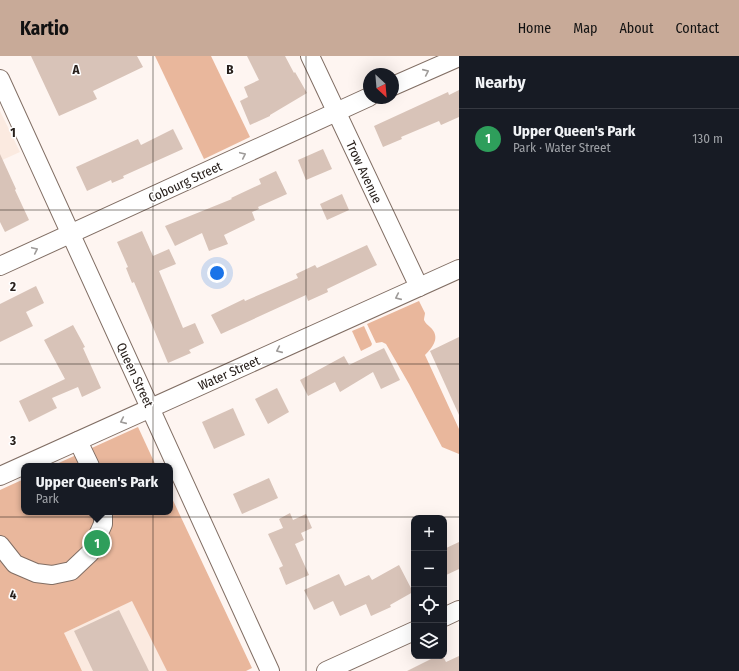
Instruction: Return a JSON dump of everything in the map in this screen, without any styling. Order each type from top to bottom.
[{"type":"street","name":"Trow Avenue","points":[[310,56],[418,287]]},
{"type":"street","points":[[399,83],[459,57]]},
{"type":"street","name":"Queen Street","points":[[0,79],[270,671]]},
{"type":"street","name":"Cobourg Street","points":[[0,266],[363,100]]},
{"type":"street","name":"Water Street","points":[[29,463],[459,269]]},
{"type":"street","points":[[78,441],[89,463]]},
{"type":"street","name":"Water Street","points":[[0,476],[21,467]]},
{"type":"street","points":[[0,545],[15,564],[36,573],[52,575],[71,571],[90,554],[103,524],[103,515]]},
{"type":"street","points":[[447,616],[459,610]]},
{"type":"street","points":[[326,671],[411,632]]},
{"type":"shaded area","points":[[155,56],[211,56],[250,137],[204,159]]},
{"type":"shaded area","points":[[0,111],[20,152],[0,161]]},
{"type":"shaded area","points":[[419,301],[425,313],[424,321],[435,334],[435,342],[425,355],[459,429],[459,454],[442,447],[386,344],[382,342],[376,343],[367,324]]},
{"type":"shaded area","points":[[364,326],[372,344],[361,351],[352,331]]},
{"type":"shaded area","points":[[138,427],[155,463],[59,463]]},
{"type":"shaded area","points":[[21,480],[21,515],[173,515],[173,500],[252,668],[246,671],[167,671],[132,601],[64,633],[82,671],[0,671],[0,490]]},
{"type":"shaded area","points":[[139,597],[177,671],[82,671],[64,633]]},
{"type":"building","points":[[31,56],[137,56],[143,67],[93,91],[97,99],[59,116]]},
{"type":"building","points":[[247,56],[285,56],[307,93],[270,116],[250,125],[240,101],[248,97],[244,87],[259,80]]},
{"type":"building","points":[[459,90],[459,117],[441,125],[439,121],[401,137],[402,139],[383,147],[374,126],[448,92],[449,95]]},
{"type":"building","points":[[173,129],[183,149],[123,176],[124,178],[112,183],[111,180],[87,191],[76,167],[138,139],[141,145]]},
{"type":"building","points":[[323,149],[332,169],[306,180],[298,160]]},
{"type":"building","points":[[0,154],[29,220],[5,232],[0,222]]},
{"type":"building","points":[[276,171],[287,194],[258,207],[259,209],[252,212],[255,220],[224,235],[228,244],[209,251],[202,233],[175,246],[165,226],[232,199],[231,198],[261,184],[259,179]]},
{"type":"building","points":[[342,194],[349,210],[327,220],[320,204]]},
{"type":"building","points":[[142,231],[153,256],[169,249],[176,264],[159,271],[183,328],[195,323],[204,343],[189,350],[191,353],[168,363],[134,282],[132,283],[126,268],[128,267],[117,242]]},
{"type":"building","points":[[367,245],[377,265],[327,289],[328,292],[308,301],[306,295],[221,334],[211,315],[244,299],[245,301],[298,278],[296,274],[315,265],[317,268]]},
{"type":"building","points":[[36,286],[44,303],[26,312],[33,326],[0,342],[0,304]]},
{"type":"building","points":[[73,325],[85,347],[83,348],[101,388],[82,397],[78,387],[52,398],[57,408],[29,422],[19,401],[65,379],[44,340]]},
{"type":"building","points":[[459,337],[459,415],[430,351]]},
{"type":"building","points":[[384,348],[400,380],[381,389],[373,372],[340,392],[335,382],[308,396],[300,380],[344,356],[349,365]]},
{"type":"building","points":[[277,388],[289,412],[268,424],[255,399]]},
{"type":"building","points":[[233,408],[245,435],[214,449],[202,422]]},
{"type":"building","points":[[269,478],[278,498],[242,514],[233,494]]},
{"type":"building","points":[[290,513],[293,520],[306,514],[312,528],[301,533],[304,540],[295,544],[309,575],[286,585],[279,568],[283,566],[268,534],[283,528],[279,519]]},
{"type":"building","points":[[459,542],[459,569],[447,575],[447,551],[447,548]]},
{"type":"building","points":[[399,565],[411,588],[411,593],[390,605],[391,607],[371,616],[366,604],[340,616],[333,601],[314,610],[304,590],[339,574],[345,586],[369,575],[372,580]]},
{"type":"building","points":[[119,610],[149,671],[93,671],[74,631]]},
{"type":"building","points":[[459,656],[459,671],[407,671],[431,659],[444,659],[446,662]]},
{"type":"place","name":"Upper Queen's Park","points":[[97,543]]}]
